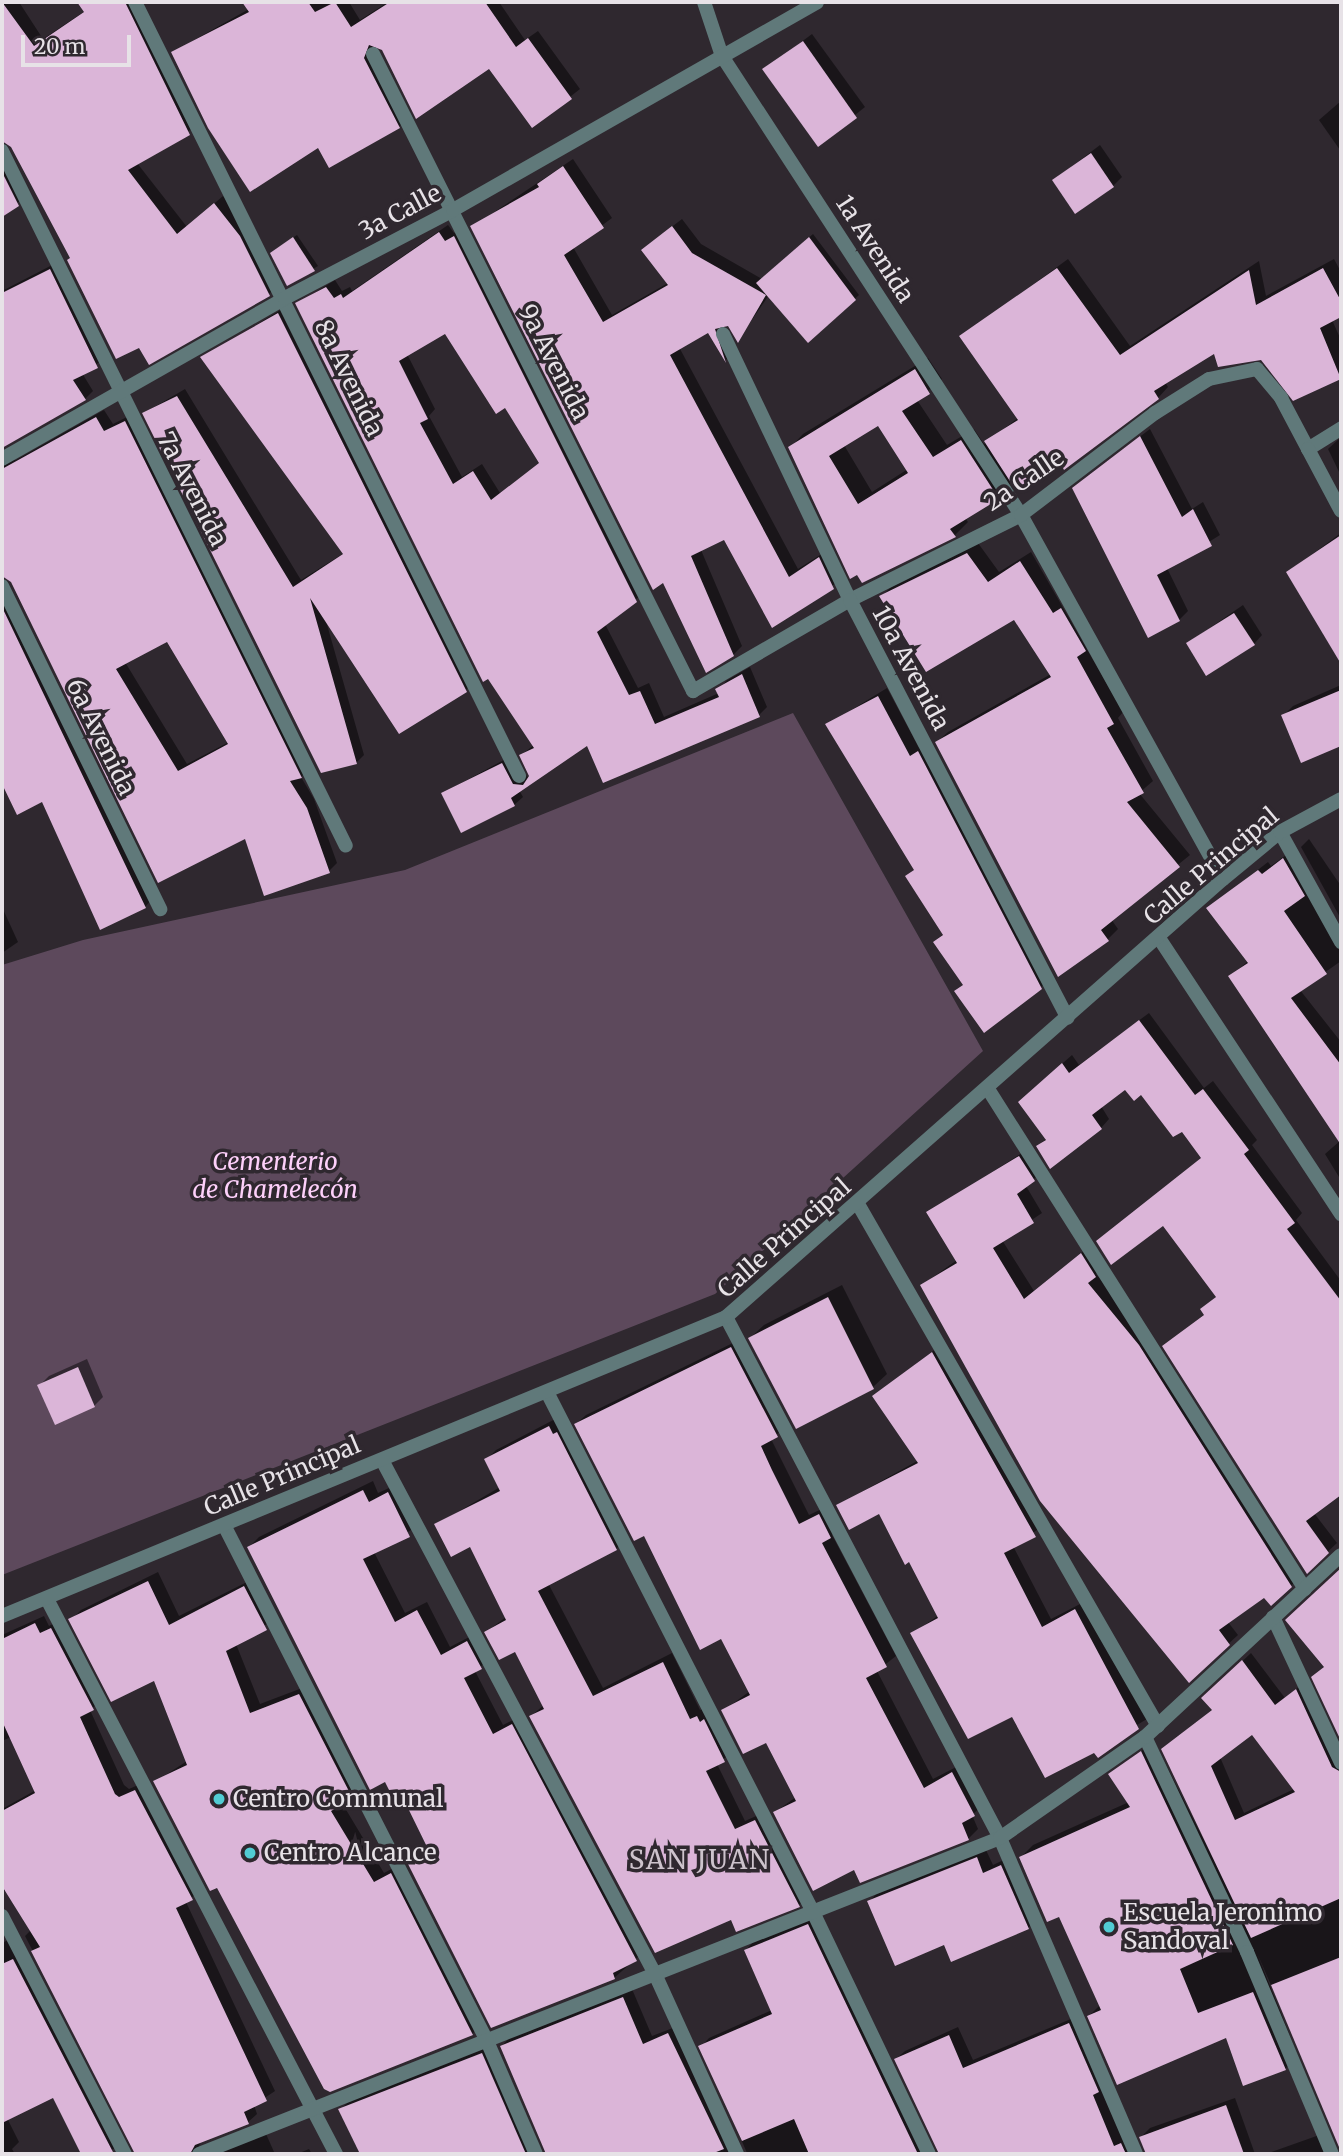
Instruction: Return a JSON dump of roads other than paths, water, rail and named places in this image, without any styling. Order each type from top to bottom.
[{"type":"street","name":"8a Avenida","points":[[135,2],[285,298],[519,776]]},
{"type":"street","name":"1a Avenida","points":[[704,2],[722,56],[1021,515],[1223,879]]},
{"type":"street","name":"3a Calle","points":[[2,459],[285,298],[453,210],[817,2]]},
{"type":"street","name":"9a Avenida","points":[[373,54],[693,691]]},
{"type":"street","name":"7a Avenida","points":[[2,151],[119,393],[346,846]]},
{"type":"street","name":"10a Avenida","points":[[723,334],[850,600],[1068,1018]]},
{"type":"street","name":"2a Calle","points":[[693,691],[850,600],[1021,515],[1155,413],[1209,379],[1257,369],[1281,398],[1308,449]]},
{"type":"street","points":[[1341,428],[1308,449],[1341,511]]},
{"type":"street","name":"6a Avenida","points":[[2,586],[160,909]]},
{"type":"street","name":"Calle Principal","points":[[2,1616],[726,1317],[858,1204],[1223,879],[1280,832],[1341,799]]},
{"type":"street","points":[[1280,832],[1341,942]]},
{"type":"street","points":[[1159,938],[1341,1214]]},
{"type":"street","points":[[988,1089],[1305,1589]]},
{"type":"street","points":[[858,1204],[1158,1726]]},
{"type":"street","points":[[726,1317],[1000,1838],[1136,2154]]},
{"type":"street","points":[[547,1392],[813,1912],[929,2154]]},
{"type":"street","points":[[382,1460],[655,1974],[737,2154]]},
{"type":"street","points":[[224,1525],[487,2041],[536,2154]]},
{"type":"street","points":[[198,2154],[1000,1838],[1145,1737],[1341,1555]]},
{"type":"street","points":[[47,1599],[315,2108],[336,2154]]},
{"type":"street","points":[[1273,1617],[1341,1763]]},
{"type":"street","points":[[1145,1737],[1247,1952],[1332,2154]]},
{"type":"street","points":[[2,1916],[125,2154]]},
{"type":"place","name":"Centro Communal","points":[[219,1799]]},
{"type":"place","name":"Centro Alcance","points":[[250,1853]]},
{"type":"place","name":"Escuela Jeronimo Sandoval","points":[[1109,1927]]},
{"type":"district","name":"SAN JUAN","points":[[700,1860]]},
{"type":"park label","name":"Cementerio de Chamelecón","points":[[275,1176]]}]
